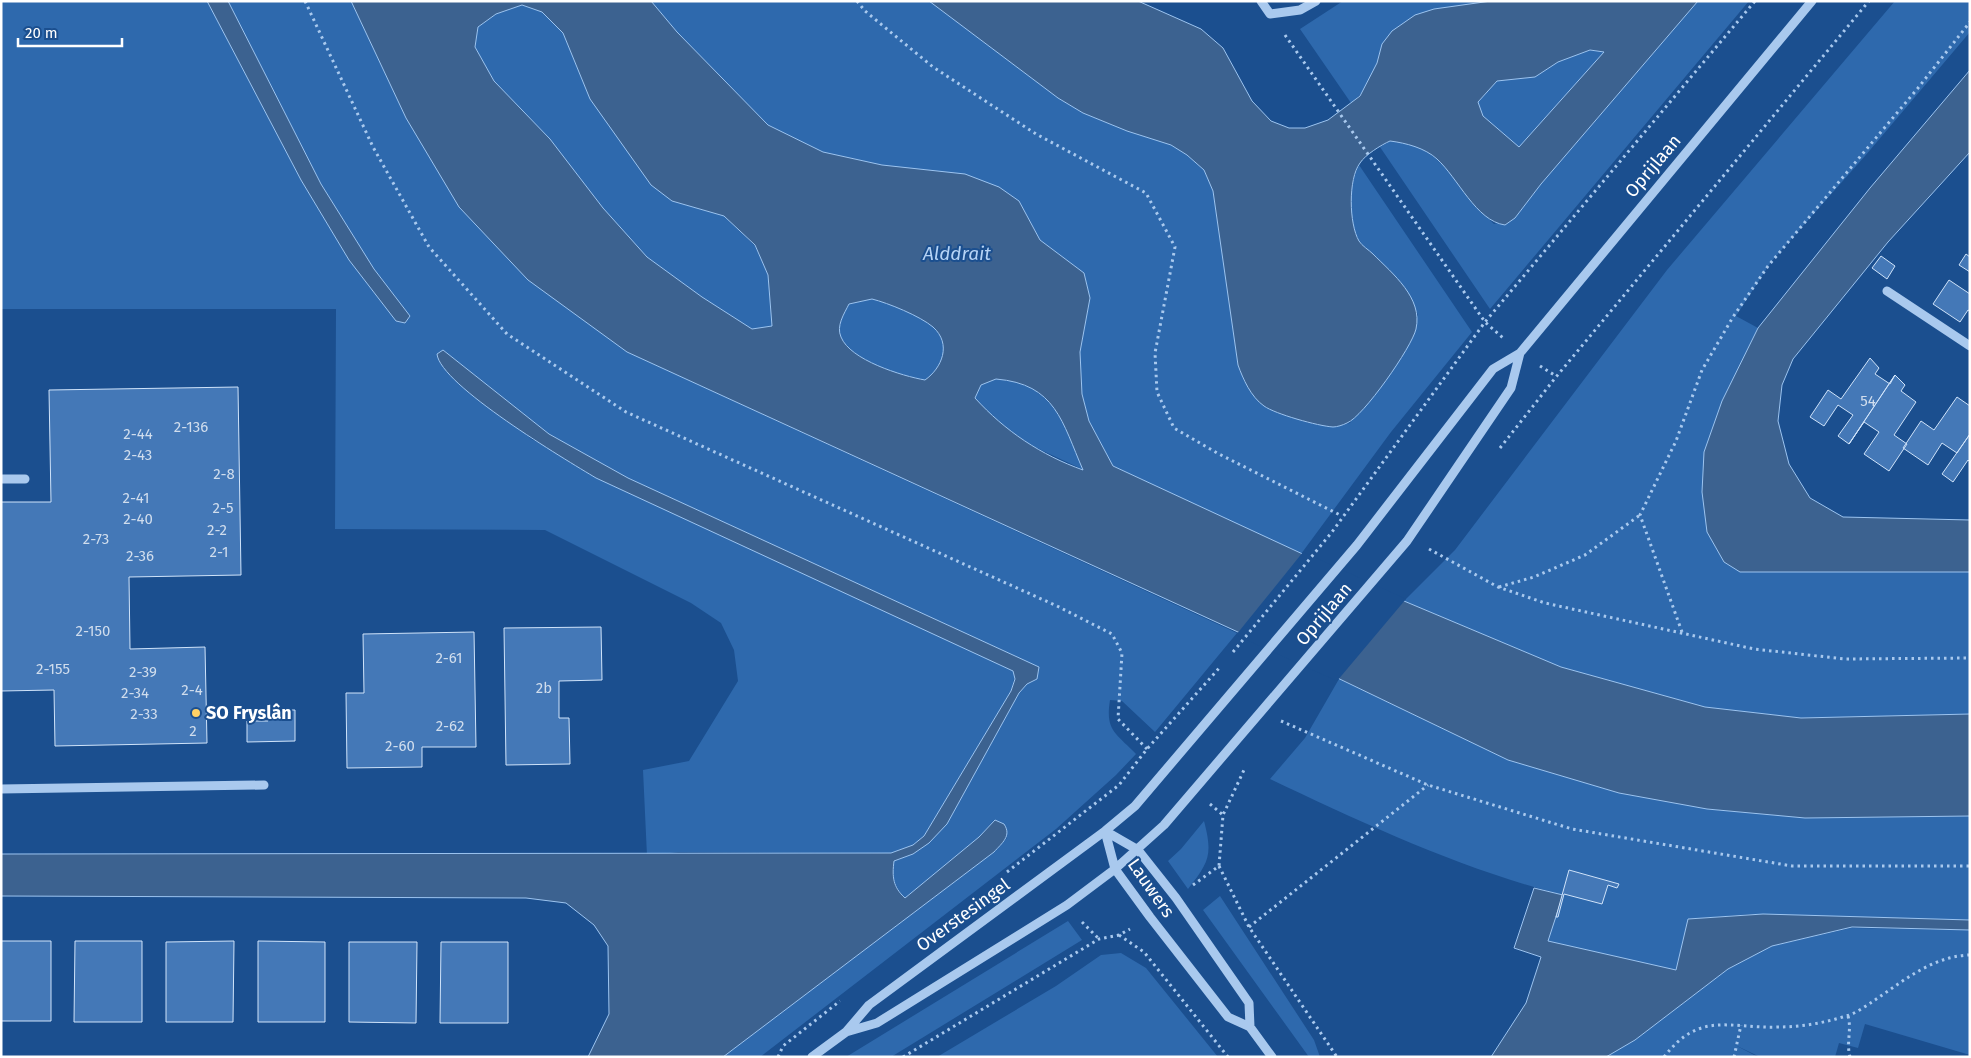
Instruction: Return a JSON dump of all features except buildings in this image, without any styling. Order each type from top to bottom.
[{"type":"street","points":[[1261,1],[1270,14],[1300,10],[1316,1]]},
{"type":"street","name":"Oprijlaan","points":[[1105,832],[1135,806],[1357,545],[1493,369],[1520,352],[1812,1]]},
{"type":"street","points":[[1886,291],[1970,346]]},
{"type":"street","name":"Oprijlaan","points":[[1115,869],[1138,850],[1196,790],[1407,541],[1512,388],[1520,352]]},
{"type":"street","points":[[1,479],[25,479]]},
{"type":"street","points":[[1,789],[264,785]]},
{"type":"street","name":"Lauwers","points":[[1105,832],[1138,850],[1176,898],[1249,1003],[1250,1027]]},
{"type":"street","name":"Lauwers","points":[[1105,832],[1115,869],[1150,918],[1228,1017],[1250,1027],[1272,1057]]},
{"type":"street","name":"Overstesingel","points":[[812,1057],[846,1032],[869,1005],[1105,832]]},
{"type":"street","name":"Overstesingel","points":[[846,1032],[877,1023],[1067,904],[1115,869]]},
{"type":"path","points":[[305,1],[373,146],[430,247],[507,334],[626,412],[1057,606],[1112,634],[1122,653],[1118,719],[1146,749]]},
{"type":"path","points":[[857,1],[865,11],[933,67],[1036,134],[1146,193],[1175,247],[1155,353],[1157,392],[1174,428],[1217,453],[1342,516]]},
{"type":"path","points":[[1232,654],[1332,532],[1485,322],[1755,1]]},
{"type":"path","points":[[1556,377],[1869,1]]},
{"type":"path","points":[[1270,14],[1326,97],[1485,322]]},
{"type":"path","points":[[1498,587],[1534,577],[1585,556],[1640,514],[1676,440],[1702,370],[1733,317],[1768,266],[1918,88],[1970,22]]},
{"type":"path","points":[[1640,514],[1682,632]]},
{"type":"path","points":[[1424,547],[1498,587],[1545,603],[1754,649],[1845,659],[1970,658]]},
{"type":"path","points":[[1120,784],[1146,749],[1225,662]]},
{"type":"path","points":[[1279,720],[1428,785],[1572,829],[1792,866],[1970,866]]},
{"type":"path","points":[[1246,766],[1223,815],[1219,866],[1249,927],[1336,1057]]},
{"type":"path","points":[[1249,927],[1428,785]]},
{"type":"path","points":[[1176,898],[1219,866]]},
{"type":"path","points":[[903,1057],[1099,939],[1119,935],[1150,918]]},
{"type":"path","points":[[1119,935],[1144,952],[1228,1057]]},
{"type":"path","points":[[1664,1057],[1672,1047],[1692,1032],[1715,1024],[1794,1026],[1848,1016],[1928,965],[1945,958],[1970,955]]},
{"type":"path","points":[[1848,1016],[1851,1027],[1847,1045],[1850,1057]]},
{"type":"path","points":[[1734,1057],[1741,1025]]},
{"type":"shaded area","points":[[1,1],[207,1],[301,180],[349,260],[396,321],[405,323],[410,316],[374,269],[321,184],[228,1],[351,1],[406,118],[627,352],[1237,633],[1155,732],[1122,701],[1110,700],[1109,719],[1111,725],[1118,736],[1136,754],[1116,775],[1056,829],[760,1057],[723,1057],[994,852],[1007,838],[994,820],[979,837],[905,898],[896,885],[893,872],[894,861],[913,854],[947,824],[1019,693],[1027,684],[1037,679],[1039,667],[628,478],[549,434],[443,350],[531,439],[1013,671],[1015,675],[1011,691],[924,836],[913,845],[891,853],[678,852],[647,856],[643,770],[689,761],[738,681],[734,650],[721,623],[691,603],[545,530],[335,529],[336,309],[1,309]]},
{"type":"shaded area","points":[[651,1],[929,1],[1058,98],[1083,113],[1127,131],[1171,145],[1187,155],[1204,170],[1213,191],[1238,365],[1244,381],[1264,406],[1306,422],[1335,427],[1350,423],[1418,315],[1401,285],[1363,245],[1355,232],[1351,213],[1351,193],[1359,165],[1472,332],[1391,432],[1301,554],[1113,466],[1089,421],[1082,394],[1080,352],[1090,298],[1084,273],[1040,240],[1019,201],[882,165],[823,152],[768,125],[677,32]]},
{"type":"shaded area","points":[[1343,1],[1491,1],[1382,44],[1378,61],[1368,84],[1351,103],[1300,29]]},
{"type":"shaded area","points":[[1698,1],[1749,1],[1490,309],[1380,147],[1390,141],[1408,144],[1424,150],[1450,173],[1494,224],[1515,218],[1541,184]]},
{"type":"shaded area","points":[[1895,1],[1970,1],[1970,32],[1865,156],[1771,262],[1736,316],[1758,328],[1722,401],[1740,572],[1970,572],[1970,714],[1801,718],[1705,707],[1561,667],[1404,601],[1455,550],[1667,270]]},
{"type":"shaded area","points":[[522,5],[542,12],[563,33],[590,99],[672,201],[724,216],[755,246],[768,275],[772,326],[752,329],[702,297],[647,257],[603,208],[550,139],[494,81],[475,47],[478,27],[496,14]]},
{"type":"shaded area","points":[[1590,50],[1604,52],[1519,147],[1483,116],[1478,102],[1497,81],[1535,77],[1558,62]]},
{"type":"shaded area","points":[[872,299],[913,314],[928,323],[939,334],[944,348],[943,355],[937,369],[925,380],[878,366],[865,360],[846,345],[839,329],[849,304]]},
{"type":"shaded area","points":[[996,379],[1016,382],[1032,389],[1044,398],[1062,422],[1084,470],[1028,444],[992,417],[975,398],[981,385]]},
{"type":"shaded area","points":[[1339,679],[1508,760],[1619,793],[1707,809],[1805,818],[1970,816],[1970,920],[1752,914],[1689,919],[1676,970],[1547,941],[1563,895],[1451,859],[1378,829],[1270,779],[1305,738]]},
{"type":"shaded area","points":[[1204,821],[1208,842],[1207,858],[1201,872],[1188,889],[1168,861],[1181,849]]},
{"type":"shaded area","points":[[1220,896],[1314,1040],[1320,1057],[1309,1057],[1203,910]]},
{"type":"shaded area","points":[[1068,921],[1082,940],[891,1057],[846,1057]]},
{"type":"shaded area","points":[[1851,928],[1970,930],[1970,1055],[1865,1024],[1858,1048],[1839,1043],[1835,1057],[1760,1057],[1733,1044],[1758,1057],[1606,1057],[1635,1040],[1728,969],[1772,946]]},
{"type":"shaded area","points":[[1121,953],[1146,968],[1218,1057],[937,1057],[1056,986],[1101,955]]},
{"type":"water","points":[[207,1],[228,1],[321,184],[374,269],[410,316],[405,323],[396,321],[349,260],[301,180]]},
{"type":"water","name":"Alddrait","points":[[351,1],[651,1],[677,32],[768,125],[823,152],[882,165],[965,174],[999,187],[1019,201],[1040,240],[1084,273],[1090,298],[1080,352],[1082,394],[1089,421],[1113,466],[1404,601],[1561,667],[1705,707],[1801,718],[1970,714],[1970,816],[1805,818],[1707,809],[1619,793],[1508,760],[1323,671],[627,352],[528,280],[459,207],[406,118]],"holes":[[[522,5],[542,12],[563,33],[590,99],[651,185],[672,201],[724,216],[755,245],[768,275],[772,326],[752,329],[702,297],[647,257],[603,208],[550,139],[494,81],[475,47],[478,27],[496,14]],[[872,299],[904,310],[933,327],[939,334],[943,348],[940,362],[936,369],[925,380],[878,366],[855,353],[846,345],[839,329],[849,304]],[[996,379],[1016,382],[1044,397],[1062,421],[1083,470],[1038,449],[1011,431],[975,398],[981,385]]]},
{"type":"water","points":[[929,1],[1138,1],[1201,29],[1223,48],[1252,101],[1271,121],[1289,128],[1305,128],[1328,120],[1360,96],[1377,63],[1382,44],[1392,31],[1415,15],[1434,9],[1491,1],[1698,1],[1541,184],[1515,218],[1505,225],[1485,216],[1468,198],[1445,167],[1432,155],[1421,149],[1390,141],[1374,150],[1362,160],[1353,180],[1351,202],[1353,224],[1360,243],[1397,278],[1411,297],[1417,318],[1416,329],[1413,338],[1397,365],[1375,395],[1354,418],[1336,427],[1307,422],[1270,409],[1255,398],[1245,382],[1238,365],[1213,191],[1204,170],[1187,155],[1171,145],[1127,131],[1083,113],[1058,98]],"holes":[[[1590,50],[1604,52],[1519,147],[1483,116],[1478,102],[1497,81],[1535,77],[1558,62]]]},
{"type":"water","points":[[1970,70],[1970,152],[1888,242],[1793,359],[1782,385],[1778,421],[1789,464],[1810,498],[1843,517],[1970,520],[1970,572],[1740,572],[1724,562],[1707,532],[1702,492],[1704,452],[1722,401],[1758,328],[1870,188]]},
{"type":"water","points":[[443,350],[549,434],[628,478],[1039,667],[1037,679],[1027,684],[1019,693],[947,824],[929,843],[913,854],[894,861],[893,877],[896,886],[905,898],[979,837],[995,820],[1004,824],[1006,828],[1007,832],[1003,842],[994,852],[723,1057],[588,1057],[609,1014],[608,946],[594,925],[566,903],[526,898],[1,896],[1,854],[891,853],[913,845],[924,836],[1011,691],[1015,679],[1013,671],[596,478],[506,421],[459,384],[443,367],[437,354]]},
{"type":"water","points":[[1534,888],[1563,895],[1548,941],[1676,970],[1688,919],[1763,914],[1970,920],[1970,930],[1852,927],[1772,946],[1728,969],[1635,1040],[1606,1057],[1491,1057],[1526,1003],[1541,957],[1514,948]]},
{"type":"pier","points":[[1303,552],[1406,599],[1337,681],[1236,635]]},
{"type":"place","name":"SO Fryslân","points":[[196,713]]}]
